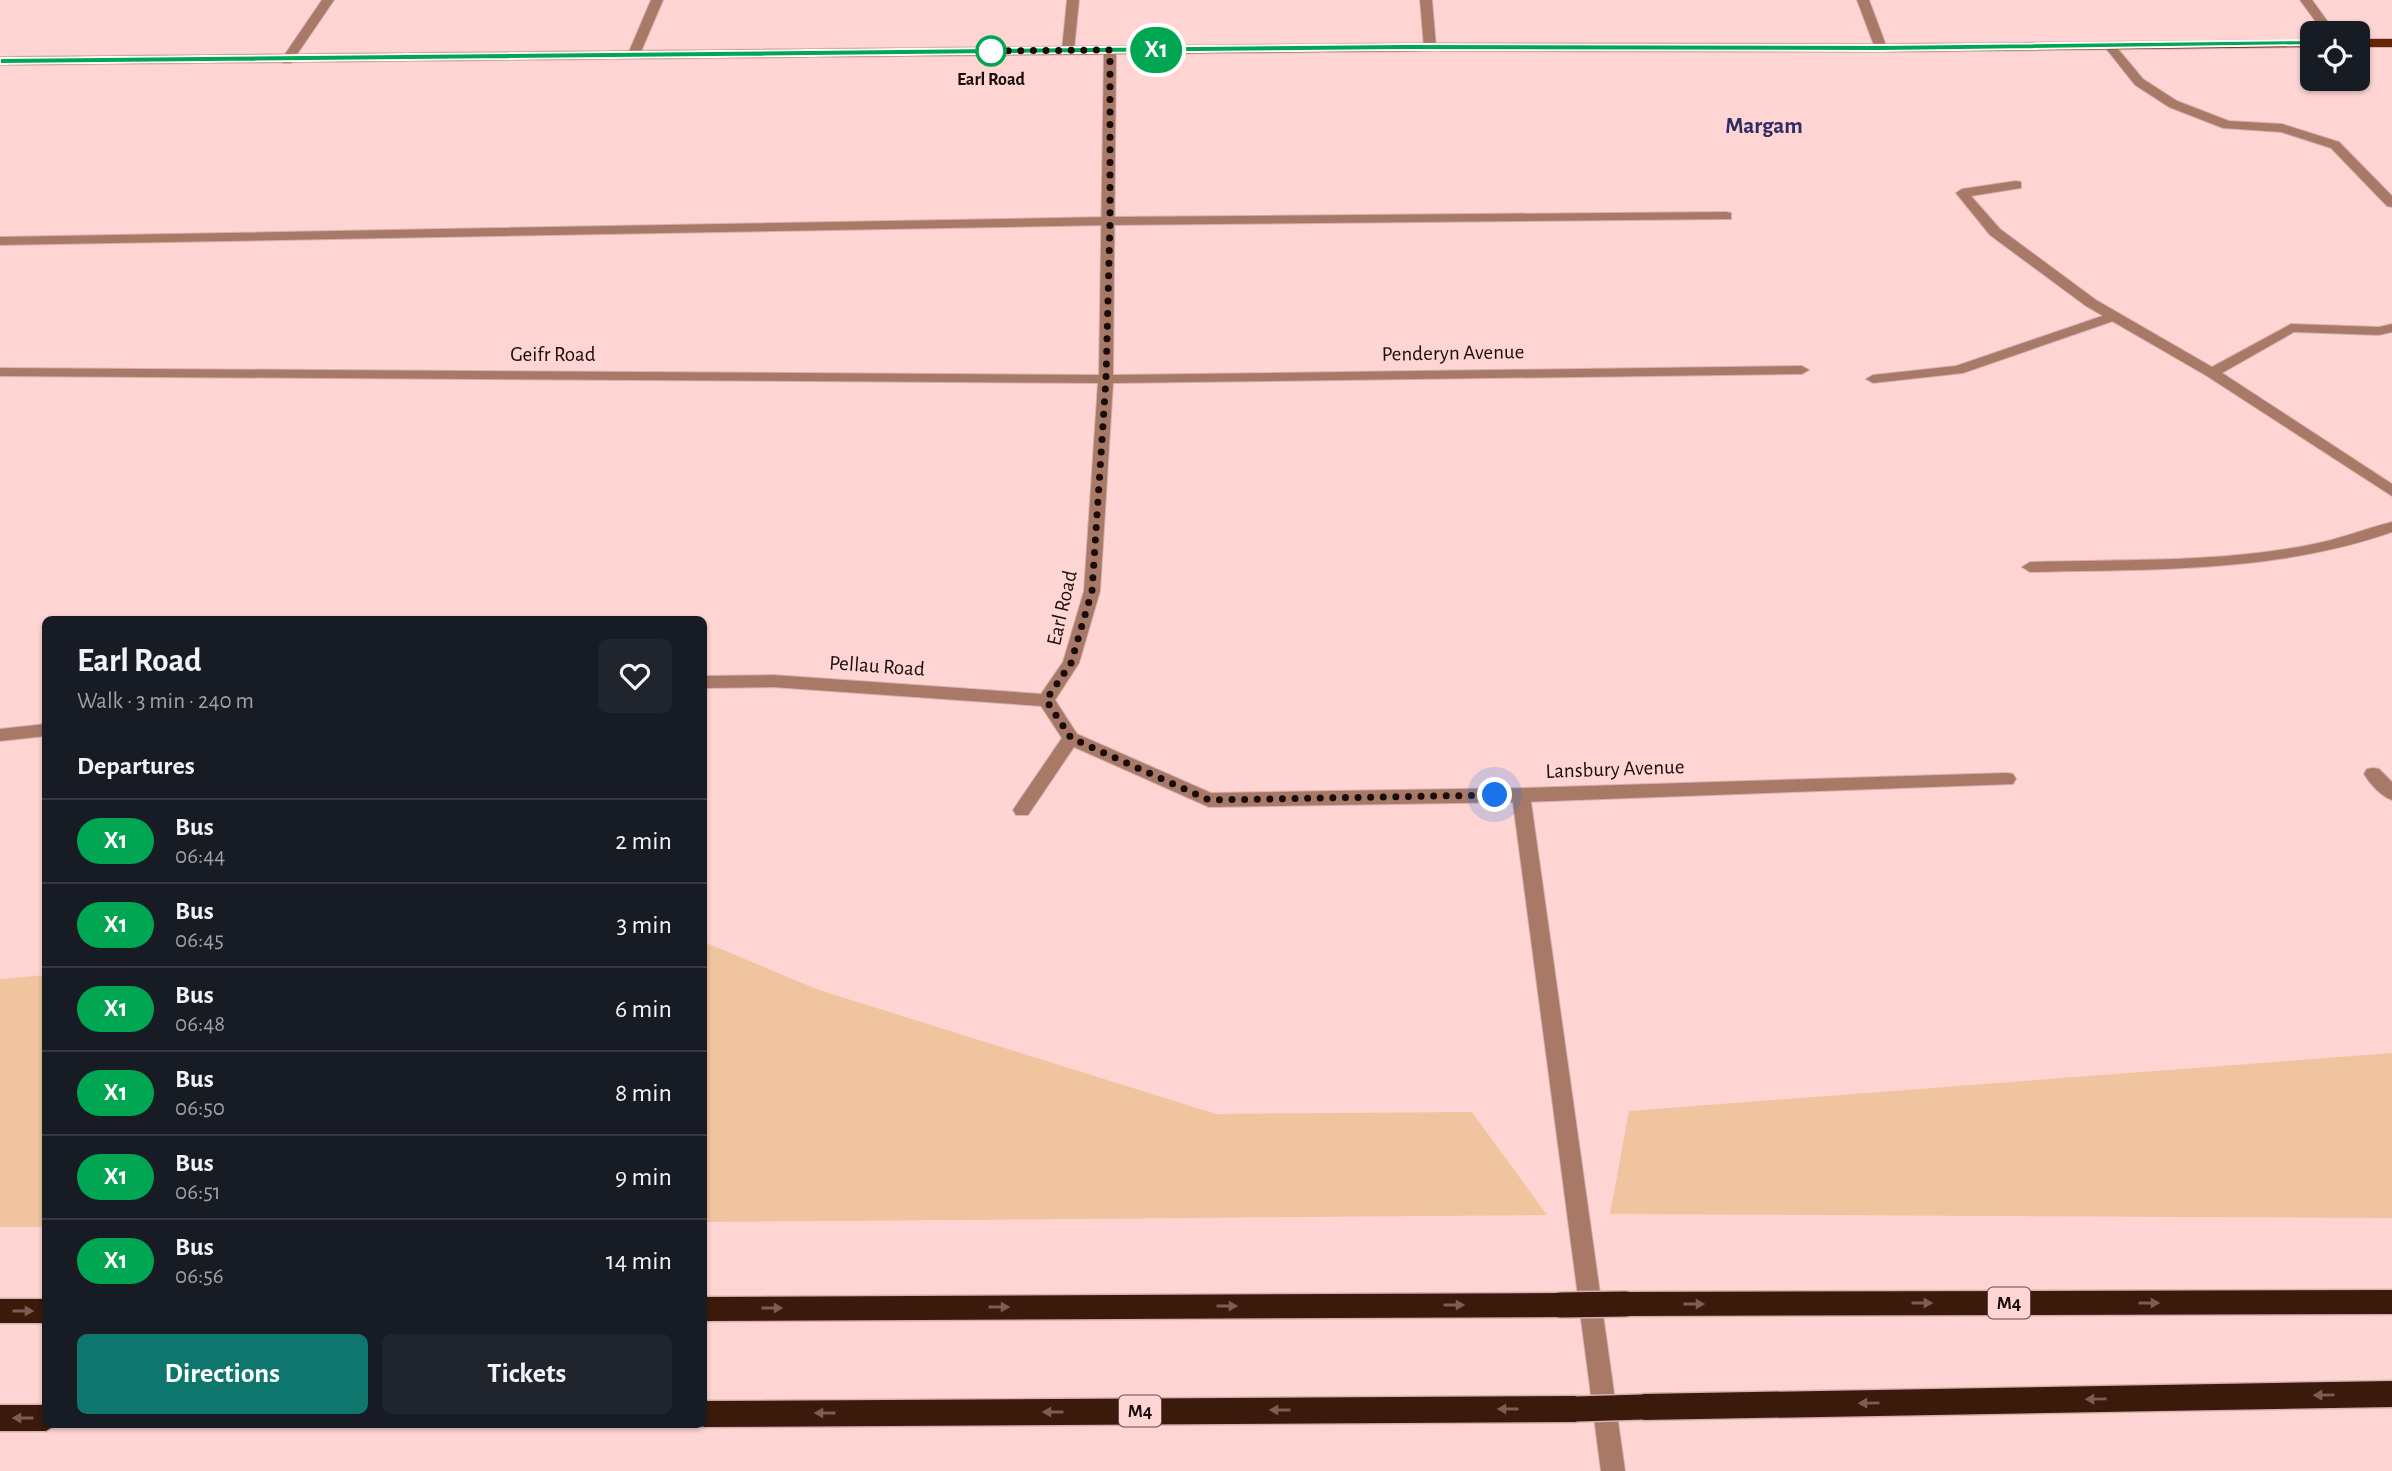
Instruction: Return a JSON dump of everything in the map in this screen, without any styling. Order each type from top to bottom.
[{"type":"highway","name":"M4","points":[[707,1309],[2392,1302]]},
{"type":"highway","points":[[0,1311],[42,1311]]},
{"type":"highway","name":"M4","points":[[707,1414],[1576,1409],[2392,1394]]},
{"type":"highway","points":[[0,1418],[42,1418]]},
{"type":"main road","points":[[0,61],[1430,47],[1881,48],[2300,43]]},
{"type":"main road","points":[[2370,43],[2392,43]]},
{"type":"street","points":[[287,60],[328,0]]},
{"type":"street","points":[[634,54],[657,0]]},
{"type":"street","points":[[1068,50],[1073,0]]},
{"type":"street","points":[[1426,0],[1430,47]]},
{"type":"street","points":[[1863,0],[1881,48]]},
{"type":"street","points":[[2306,0],[2321,21]]},
{"type":"street","points":[[2108,44],[2139,82],[2173,104],[2227,125],[2283,128],[2335,145],[2392,203]]},
{"type":"street","name":"Earl Road","points":[[1046,700],[1071,663],[1092,591],[1106,379],[1110,50]]},
{"type":"street","points":[[2016,185],[1962,193],[1995,232],[2091,303],[2212,373],[2392,491]]},
{"type":"street","points":[[0,241],[1110,221],[1726,216]]},
{"type":"street","points":[[1873,379],[1958,370],[2114,316]]},
{"type":"street","points":[[2212,373],[2291,328],[2379,331],[2392,328]]},
{"type":"street","name":"Penderyn Avenue","points":[[1106,379],[1802,370]]},
{"type":"street","name":"Geifr Road","points":[[0,372],[1106,379]]},
{"type":"street","points":[[2030,567],[2222,561],[2337,544],[2392,527]]},
{"type":"street","name":"Pellau Road","points":[[707,682],[773,681],[1046,700]]},
{"type":"street","points":[[1022,810],[1071,738],[1046,700]]},
{"type":"street","points":[[0,735],[42,730]]},
{"type":"street","name":"Lansbury Avenue","points":[[1071,738],[1209,800],[1521,795],[2007,779]]},
{"type":"street","points":[[2374,774],[2392,793]]},
{"type":"street","points":[[1521,795],[1613,1471]]},
{"type":"shaded area","points":[[707,943],[819,990],[1216,1114],[1472,1112],[1547,1215],[707,1222]]},
{"type":"shaded area","points":[[42,975],[42,1227],[0,1227],[0,979]]},
{"type":"shaded area","points":[[2392,1053],[2392,1218],[1610,1214],[1629,1111]]},
{"type":"bus line","name":"X1","points":[[0,61],[1404,47],[1881,48],[2300,43]]},
{"type":"place","name":"Earl Road","points":[[991,51]]},
{"type":"district","name":"Margam","points":[[1764,126]]},
{"type":"route","points":[[991,51],[987,51],[1110,50],[1106,379],[1092,591],[1071,663],[1046,700],[1071,738],[1209,800],[1495,795]]}]
